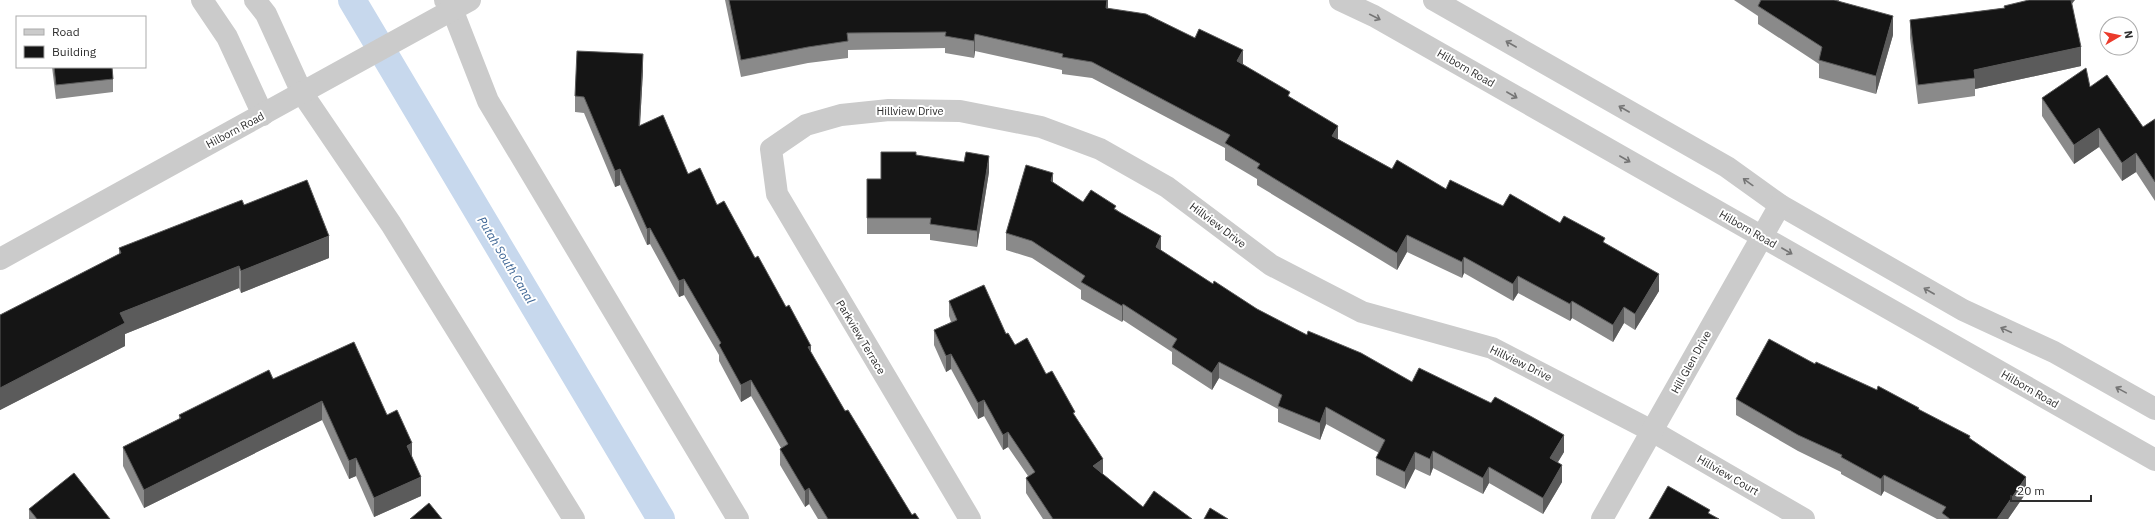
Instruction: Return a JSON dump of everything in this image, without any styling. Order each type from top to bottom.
[{"type":"street","points":[[202,0],[227,37],[263,115]]},
{"type":"street","points":[[255,0],[266,14],[391,224],[574,519]]},
{"type":"street","name":"Hilborn Road","points":[[1340,0],[1374,16],[2155,460]]},
{"type":"street","points":[[1434,0],[1727,167],[1780,205],[1963,310],[2054,352],[2155,409]]},
{"type":"street","points":[[450,7],[488,101],[738,519]]},
{"type":"street","name":"Hilborn Road","points":[[0,259],[263,115],[450,7]]},
{"type":"street","name":"Hillview Drive","points":[[771,149],[806,125],[841,115],[889,110],[960,111],[1041,127],[1100,150],[1167,187],[1271,265],[1362,312],[1492,348],[1652,431]]},
{"type":"street","name":"Parkview Terrace","points":[[771,149],[777,194],[970,519]]},
{"type":"street","name":"Hill Glen Drive","points":[[1602,519],[1780,205]]},
{"type":"street","name":"Hillview Court","points":[[1652,431],[1804,519]]},
{"type":"building","points":[[729,0],[1107,0],[1106,8],[1146,14],[1195,38],[1199,29],[1243,50],[1237,61],[1290,92],[1288,96],[1338,126],[1332,136],[1392,169],[1397,160],[1446,189],[1450,180],[1503,206],[1510,194],[1560,223],[1564,216],[1605,238],[1603,242],[1659,274],[1635,314],[1624,307],[1613,325],[1572,301],[1570,304],[1518,276],[1513,284],[1464,257],[1462,262],[1407,235],[1397,253],[1257,168],[1260,164],[1225,143],[1230,135],[1092,62],[1062,57],[1063,54],[975,34],[974,41],[945,36],[946,32],[847,33],[848,41],[741,60]]},
{"type":"building","points":[[1761,0],[1834,0],[1893,16],[1876,76],[1819,60],[1822,47],[1758,6]]},
{"type":"building","points":[[2029,0],[2071,0],[2081,47],[1974,70],[1975,78],[1918,85],[1910,20],[2005,8],[2004,6]]},
{"type":"building","points":[[577,51],[643,54],[639,126],[663,115],[688,174],[700,168],[717,205],[724,201],[755,258],[758,256],[786,307],[789,305],[811,346],[808,347],[845,411],[848,410],[912,515],[915,513],[919,519],[828,519],[809,488],[805,491],[780,449],[788,444],[751,380],[741,385],[719,345],[721,343],[684,279],[679,281],[650,228],[647,229],[620,169],[615,171],[584,97],[575,96]]},
{"type":"building","points":[[54,68],[112,68],[113,79],[56,85]]},
{"type":"building","points":[[2086,68],[2090,87],[2107,75],[2143,127],[2155,119],[2155,182],[2136,153],[2122,163],[2099,128],[2074,145],[2042,98]]},
{"type":"building","points":[[881,152],[916,152],[916,155],[964,162],[966,152],[989,156],[977,231],[930,224],[931,218],[867,218],[867,179],[881,179]]},
{"type":"building","points":[[1026,165],[1053,173],[1051,181],[1083,202],[1091,190],[1116,206],[1114,209],[1161,236],[1156,247],[1213,284],[1214,281],[1257,309],[1307,335],[1308,331],[1361,353],[1412,382],[1419,368],[1491,403],[1495,397],[1564,435],[1550,458],[1562,465],[1543,498],[1489,467],[1483,478],[1433,451],[1430,459],[1415,452],[1405,472],[1376,458],[1385,440],[1326,407],[1320,423],[1278,406],[1282,395],[1219,362],[1212,373],[1172,347],[1177,339],[1123,304],[1122,306],[1081,282],[1085,276],[1032,241],[1006,233]]},
{"type":"building","points":[[307,180],[329,236],[241,271],[239,266],[120,313],[125,323],[0,388],[0,315],[121,253],[119,248],[242,200],[244,205]]},
{"type":"building","points":[[984,285],[1006,334],[1008,333],[1015,345],[1027,338],[1046,374],[1052,371],[1075,412],[1073,413],[1103,459],[1093,466],[1143,507],[1154,491],[1192,519],[1053,519],[1026,478],[1035,472],[1008,432],[1003,435],[984,400],[978,403],[951,354],[946,356],[934,330],[957,320],[949,301]]},
{"type":"building","points":[[1769,339],[1815,364],[1816,362],[1877,390],[1878,386],[1919,408],[1918,409],[1970,436],[1969,438],[2026,477],[1997,519],[1950,519],[1942,513],[1946,507],[1884,475],[1881,479],[1841,457],[1842,455],[1798,435],[1736,399]]},
{"type":"building","points":[[354,342],[387,415],[397,410],[412,443],[407,446],[421,477],[374,498],[356,458],[349,461],[322,401],[144,490],[123,447],[181,418],[179,415],[269,370],[273,379]]},
{"type":"building","points":[[74,473],[110,519],[37,519],[29,509]]},
{"type":"building","points":[[1668,486],[1710,510],[1708,513],[1719,519],[1649,519]]},
{"type":"building","points":[[429,503],[442,519],[410,519]]},
{"type":"building","points":[[1210,508],[1228,519],[1204,519]]},
{"type":"waterway","name":"Putah South Canal","points":[[352,0],[661,519]]}]
